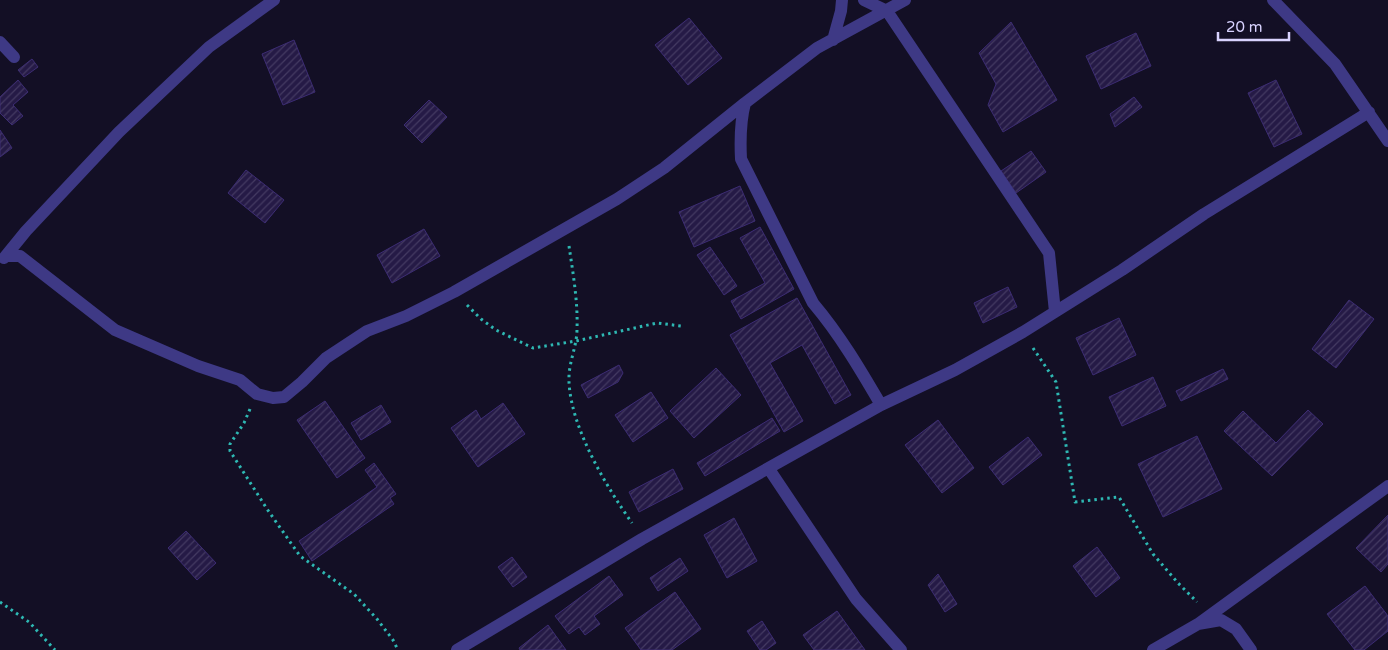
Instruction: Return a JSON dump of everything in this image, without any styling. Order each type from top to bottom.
[{"type":"street","points":[[3,259],[26,231],[119,132],[210,47],[274,0]]},
{"type":"street","points":[[833,40],[842,0]]},
{"type":"street","points":[[864,0],[887,11],[1049,253],[1054,312]]},
{"type":"street","points":[[3,259],[20,256],[115,330],[198,366],[240,380],[257,394],[274,398],[284,397],[326,358],[367,331],[406,316],[454,292],[592,215],[664,168],[817,48],[905,0]]},
{"type":"street","points":[[1273,0],[1335,64],[1388,141]]},
{"type":"street","points":[[0,42],[14,57]]},
{"type":"street","points":[[745,103],[741,120],[742,160],[813,303],[844,344],[881,405]]},
{"type":"street","points":[[457,650],[642,539],[881,405],[955,370],[1023,332],[1122,270],[1204,214],[1369,112]]},
{"type":"street","points":[[769,469],[856,599],[901,650]]},
{"type":"street","points":[[1153,650],[1198,624],[1388,486]]},
{"type":"street","points":[[1198,624],[1215,620],[1226,622],[1236,629],[1251,650]]},
{"type":"path","points":[[566,228],[578,330],[571,357],[569,382],[575,412],[595,462],[616,500],[642,539]]},
{"type":"path","points":[[454,292],[481,319],[496,330],[533,348],[576,341],[657,323],[681,326]]},
{"type":"path","points":[[1023,332],[1056,382],[1075,502],[1119,497],[1153,554],[1178,583],[1212,614]]},
{"type":"path","points":[[257,394],[244,423],[230,444],[230,451],[300,556],[310,565],[354,594],[377,619],[398,650]]},
{"type":"path","points":[[0,602],[29,622],[55,650]]},
{"type":"building","points":[[689,18],[722,58],[688,85],[655,45]]},
{"type":"building","points":[[1011,22],[1057,100],[1003,132],[988,105],[996,84],[979,53]]},
{"type":"building","points":[[1136,33],[1151,66],[1101,89],[1086,56]]},
{"type":"building","points":[[294,40],[315,92],[283,105],[262,54]]},
{"type":"building","points":[[32,59],[38,67],[24,77],[18,70]]},
{"type":"building","points":[[18,80],[28,92],[13,105],[23,116],[12,125],[0,113],[0,97]]},
{"type":"building","points":[[1276,80],[1302,134],[1274,147],[1248,93]]},
{"type":"building","points":[[1134,97],[1142,107],[1115,127],[1110,114]]},
{"type":"building","points":[[429,100],[447,117],[422,143],[404,125]]},
{"type":"building","points":[[0,130],[12,148],[0,157]]},
{"type":"building","points":[[1031,151],[1046,172],[1016,193],[1001,171]]},
{"type":"building","points":[[246,170],[284,200],[265,223],[228,193]]},
{"type":"building","points":[[740,186],[755,221],[694,247],[679,212]]},
{"type":"building","points":[[760,227],[794,289],[741,319],[731,301],[765,283],[740,238]]},
{"type":"building","points":[[424,229],[440,256],[392,283],[377,255]]},
{"type":"building","points":[[710,247],[737,286],[724,295],[697,255]]},
{"type":"building","points":[[1008,287],[1017,307],[983,323],[974,303]]},
{"type":"building","points":[[797,298],[851,395],[835,404],[802,345],[770,363],[803,421],[784,432],[730,335]]},
{"type":"building","points":[[1349,300],[1374,319],[1336,368],[1312,349]]},
{"type":"building","points":[[1119,318],[1136,355],[1093,375],[1076,338]]},
{"type":"building","points":[[619,365],[623,373],[618,382],[588,398],[581,385]]},
{"type":"building","points":[[716,368],[741,395],[694,438],[670,411]]},
{"type":"building","points":[[1223,369],[1228,379],[1181,401],[1176,391]]},
{"type":"building","points":[[1153,377],[1166,406],[1122,426],[1109,397]]},
{"type":"building","points":[[651,392],[668,418],[633,442],[615,415]]},
{"type":"building","points":[[325,401],[365,458],[337,478],[297,420]]},
{"type":"building","points":[[503,403],[525,434],[478,467],[451,428],[476,410],[481,419]]},
{"type":"building","points":[[381,405],[391,422],[361,440],[351,423]]},
{"type":"building","points":[[1308,410],[1323,424],[1272,476],[1224,431],[1243,411],[1276,443]]},
{"type":"building","points":[[772,418],[780,431],[705,476],[697,463]]},
{"type":"building","points":[[938,420],[974,468],[942,493],[905,445]]},
{"type":"building","points":[[1197,436],[1222,489],[1163,517],[1138,464]]},
{"type":"building","points":[[1028,437],[1042,455],[1003,485],[989,467]]},
{"type":"building","points":[[374,463],[396,494],[390,498],[394,504],[312,561],[299,541],[377,487],[365,470]]},
{"type":"building","points":[[673,469],[683,489],[639,512],[629,492]]},
{"type":"building","points":[[1388,515],[1388,564],[1381,572],[1356,548]]},
{"type":"building","points":[[734,518],[757,561],[727,578],[704,535]]},
{"type":"building","points":[[186,531],[216,563],[197,580],[168,548]]},
{"type":"building","points":[[1097,547],[1120,578],[1096,597],[1073,566]]},
{"type":"building","points":[[512,557],[527,577],[513,587],[498,567]]},
{"type":"building","points":[[680,558],[688,571],[658,591],[650,578]]},
{"type":"building","points":[[938,574],[957,604],[945,612],[928,585]]},
{"type":"building","points":[[609,576],[623,595],[594,616],[600,624],[585,635],[579,627],[569,634],[555,616]]},
{"type":"building","points":[[1365,586],[1388,616],[1388,631],[1364,650],[1355,650],[1327,614]]},
{"type":"building","points":[[675,592],[701,629],[672,650],[641,650],[625,628]]},
{"type":"building","points":[[837,611],[865,650],[814,650],[803,635]]},
{"type":"building","points":[[762,621],[776,643],[766,650],[760,650],[747,631]]},
{"type":"building","points":[[548,625],[566,650],[520,650],[519,648]]}]
